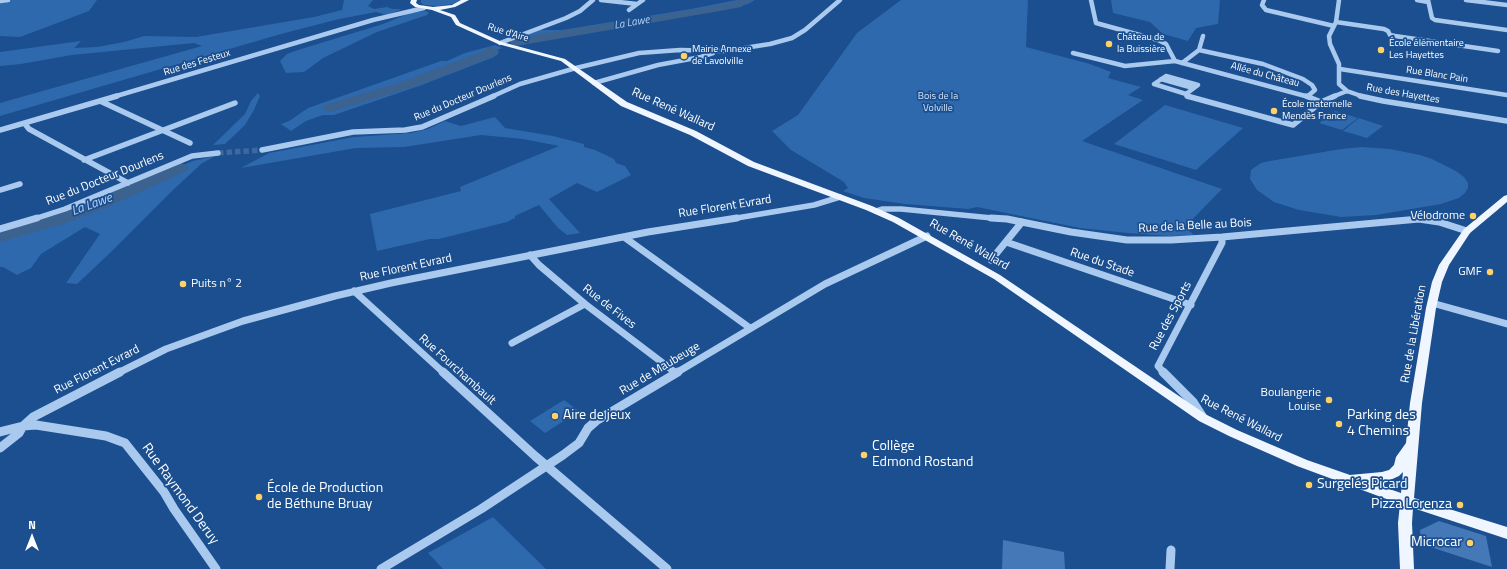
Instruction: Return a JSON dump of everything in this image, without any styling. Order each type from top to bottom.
[{"type":"main road","points":[[414,2],[424,8],[433,8],[458,4],[466,0]]},
{"type":"main road","points":[[453,16],[458,4]]},
{"type":"main road","name":"Rue d'Aire","points":[[433,8],[453,16],[458,24],[465,28],[500,43],[563,60]]},
{"type":"main road","name":"Rue René Wallard","points":[[563,60],[631,108],[693,133],[750,164],[876,211],[927,236],[1022,293],[1203,418],[1274,452],[1444,514],[1507,533]]},
{"type":"main road","name":"Rue de la Libération","points":[[1406,569],[1405,523],[1416,403],[1432,302],[1437,282],[1444,265],[1467,231],[1507,199]]},
{"type":"main road","name":"Rue René Wallard","points":[[1347,479],[1383,477],[1394,473],[1400,467],[1402,457],[1412,444]]},
{"type":"street","points":[[0,1],[8,0]]},
{"type":"street","points":[[500,43],[566,18],[580,11],[593,0]]},
{"type":"street","points":[[601,0],[637,4]]},
{"type":"street","points":[[629,10],[643,0]]},
{"type":"street","name":"Rue du Docteur Dourlens","points":[[262,150],[353,132],[405,130],[422,126],[520,84],[576,68],[651,52],[739,50],[770,44],[792,38],[806,30],[840,0]]},
{"type":"street","points":[[1091,0],[1096,23],[1158,40],[1166,44],[1175,61]]},
{"type":"street","points":[[1264,0],[1262,5],[1266,10],[1335,24],[1384,29],[1388,31],[1390,35],[1395,36],[1498,51]]},
{"type":"street","points":[[1187,95],[1198,85],[1166,76],[1154,84],[1187,95],[1293,125],[1326,99],[1347,90],[1339,84],[1340,69],[1330,44],[1330,36],[1335,24],[1339,0]]},
{"type":"street","points":[[1417,0],[1428,1],[1432,18],[1440,21],[1507,30]]},
{"type":"street","points":[[1466,0],[1507,5]]},
{"type":"street","name":"Rue des Festeux","points":[[400,12],[414,2]]},
{"type":"street","name":"Rue des Festeux","points":[[0,130],[400,12],[424,8]]},
{"type":"street","points":[[1182,63],[1199,50],[1203,36]]},
{"type":"street","points":[[1199,50],[1268,65],[1303,79],[1312,85],[1315,90],[1308,96]]},
{"type":"street","points":[[594,83],[658,65],[701,57],[714,51]]},
{"type":"street","name":"Allée du Château","points":[[1073,53],[1126,66],[1175,61],[1308,96],[1322,102]]},
{"type":"street","name":"Rue Blanc Pain","points":[[1340,69],[1507,95]]},
{"type":"street","name":"Rue des Hayettes","points":[[1347,90],[1361,96],[1383,101],[1507,121]]},
{"type":"street","points":[[100,101],[161,131],[190,143]]},
{"type":"street","points":[[84,160],[235,103]]},
{"type":"street","points":[[24,124],[29,129],[128,183]]},
{"type":"street","name":"Rue du Docteur Dourlens","points":[[0,229],[65,209],[192,156],[218,153]]},
{"type":"street","points":[[0,190],[20,184]]},
{"type":"street","name":"Rue Florent Evrard","points":[[0,432],[23,426],[33,417],[60,402],[166,349],[243,321],[354,291],[624,237],[814,205],[840,197]]},
{"type":"street","name":"Rue de la Belle au Bois","points":[[876,211],[882,209],[901,209],[1022,222],[1071,232],[1127,240],[1171,240],[1222,237],[1419,219],[1439,222],[1467,231]]},
{"type":"street","points":[[991,260],[1022,222]]},
{"type":"street","name":"Rue de Maubeuge","points":[[381,569],[481,509],[563,455],[579,443],[588,428],[596,420],[825,284],[927,236]]},
{"type":"street","points":[[624,237],[750,328]]},
{"type":"street","name":"Rue des Sports","points":[[1203,418],[1193,402],[1166,376],[1158,366],[1222,243],[1222,237]]},
{"type":"street","name":"Rue du Stade","points":[[1006,242],[1191,305]]},
{"type":"street","name":"Rue de Fives","points":[[530,255],[539,265],[585,304],[676,373]]},
{"type":"street","name":"Rue Fourchambault","points":[[354,291],[450,381],[546,466],[667,569]]},
{"type":"street","points":[[1432,302],[1507,324]]},
{"type":"street","points":[[512,342],[585,304]]},
{"type":"street","name":"Rue Raymond Deruy","points":[[23,426],[36,425],[98,435],[125,443],[164,492],[174,509],[216,569]]},
{"type":"street","points":[[0,448],[19,433],[23,426]]},
{"type":"street","points":[[1170,550],[1170,569]]},
{"type":"green space","points":[[0,0],[97,0],[89,11],[20,37],[0,36]]},
{"type":"green space","points":[[344,0],[373,0],[368,6],[374,9],[387,7],[392,9],[402,9],[387,15],[376,12],[339,19],[281,34],[0,116],[0,103],[202,46],[194,43],[72,55],[0,66],[0,52],[81,41],[74,48],[97,47],[124,42],[144,36],[196,37],[314,17],[342,10]]},
{"type":"green space","points":[[421,0],[461,0],[453,4],[438,6],[425,5],[421,3]]},
{"type":"green space","points":[[737,0],[755,0],[748,4],[739,6],[522,45],[512,42],[512,40],[540,30],[562,30]]},
{"type":"green space","name":"Bois de la Volville","points":[[901,0],[1028,0],[1026,47],[1090,64],[1111,72],[1108,78],[1141,87],[1128,95],[1143,100],[1082,141],[1222,189],[1185,227],[1194,235],[1169,236],[1080,228],[977,207],[968,209],[905,204],[864,198],[843,191],[848,188],[844,182],[791,150],[772,131],[798,115],[857,33]]},
{"type":"green space","points":[[1111,0],[1220,0],[1218,24],[1196,28],[1188,41],[1163,34],[1150,22],[1113,13]]},
{"type":"green space","points":[[426,11],[429,13],[427,15],[377,32],[323,58],[304,72],[286,73],[280,61],[287,54],[298,50],[383,24],[410,13]]},
{"type":"green space","points":[[495,45],[502,48],[492,52],[496,54],[494,57],[419,86],[334,115],[323,115],[306,121],[291,131],[281,124],[289,121],[308,108],[441,61],[447,61],[465,53]]},
{"type":"green space","points":[[258,93],[260,96],[245,125],[225,144],[213,145],[245,114],[251,101]]},
{"type":"green space","points":[[1165,105],[1243,128],[1196,170],[1114,144]]},
{"type":"green space","points":[[1335,111],[1358,118],[1342,130],[1319,123]]},
{"type":"green space","points":[[495,117],[505,128],[553,136],[584,144],[584,147],[595,150],[614,159],[616,163],[625,166],[631,175],[597,192],[577,183],[549,199],[580,233],[567,235],[558,228],[539,205],[515,216],[515,218],[507,222],[439,239],[430,239],[377,251],[370,214],[461,191],[460,187],[559,146],[523,139],[481,135],[404,147],[356,148],[241,168],[269,153],[354,137],[411,133],[428,129],[445,121],[461,126]]},
{"type":"green space","points":[[1359,118],[1383,126],[1367,138],[1343,131]]},
{"type":"green space","points":[[1362,147],[1390,149],[1432,159],[1456,171],[1464,177],[1468,183],[1468,188],[1459,198],[1441,204],[1376,215],[1341,217],[1299,210],[1274,202],[1257,190],[1250,179],[1251,170],[1261,163],[1341,149]]},
{"type":"green space","points":[[215,156],[201,164],[77,284],[66,283],[100,234],[85,227],[41,254],[31,268],[17,275],[3,267],[0,267],[0,235],[65,213],[193,161]]},
{"type":"green space","name":"Aire de jeux","points":[[564,400],[579,411],[545,433],[530,421]]},
{"type":"green space","points":[[493,517],[546,569],[443,569],[428,553]]},
{"type":"building","name":"Microcar","points":[[1439,521],[1486,536],[1492,567],[1421,544],[1420,530]]},
{"type":"building","points":[[1003,540],[1064,552],[1065,569],[1002,569]]},
{"type":"waterway","name":"La Lawe","points":[[516,42],[737,5],[747,0]]},
{"type":"waterway","name":"La Lawe","points":[[330,108],[409,84],[493,52],[490,51]]},
{"type":"waterway","name":"La Lawe","points":[[0,237],[57,220],[102,203],[181,168]]},
{"type":"tunnel","points":[[218,153],[262,150]]},
{"type":"place","name":"Château de la Buissière","points":[[1109,44]]},
{"type":"place","name":"École élémentaire Les Hayettes","points":[[1381,50]]},
{"type":"place","name":"Mairie Annexe de Lavolville","points":[[684,56]]},
{"type":"place","name":"École maternelle Mendès France","points":[[1274,111]]},
{"type":"place","name":"Vélodrome","points":[[1473,216]]},
{"type":"place","name":"GMF","points":[[1490,272]]},
{"type":"place","name":"Puits n° 2","points":[[183,284]]},
{"type":"place","name":"Boulangerie Louise","points":[[1329,400]]},
{"type":"place","name":"Aire de jeux","points":[[555,416]]},
{"type":"place","name":"Parking des 4 Chemins","points":[[1339,424]]},
{"type":"place","name":"Collège Edmond Rostand","points":[[864,455]]},
{"type":"place","name":"Surgelés Picard","points":[[1309,485]]},
{"type":"place","name":"École de Production de Béthune Bruay","points":[[259,497]]},
{"type":"place","name":"Pizza Lorenza","points":[[1460,505]]},
{"type":"place","name":"Microcar","points":[[1470,543]]}]
